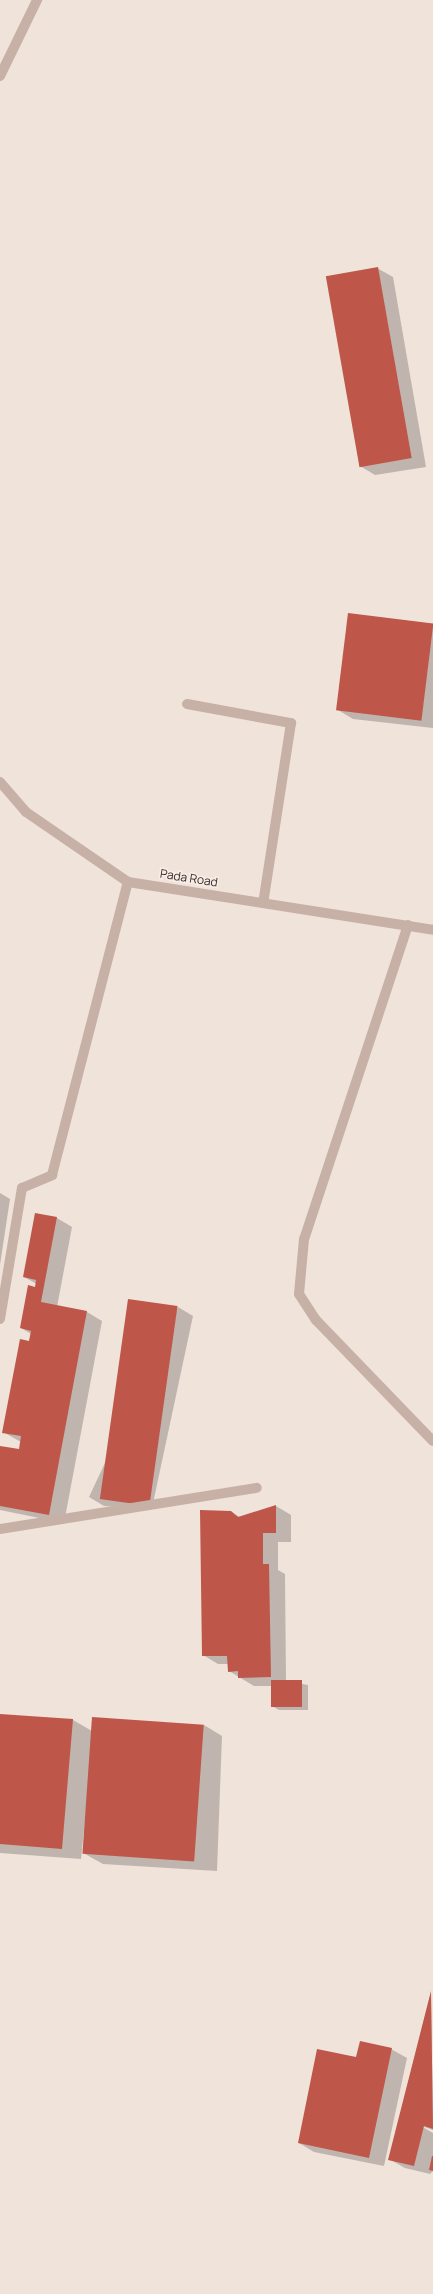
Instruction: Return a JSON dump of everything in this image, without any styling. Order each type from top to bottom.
[{"type":"street","points":[[0,76],[37,0]]},
{"type":"street","points":[[187,704],[291,723],[263,903]]},
{"type":"street","name":"Pada Road","points":[[0,782],[26,812],[128,882],[433,930]]},
{"type":"street","points":[[0,1319],[22,1188],[52,1175],[128,882]]},
{"type":"street","points":[[408,925],[304,1239],[299,1294],[316,1320],[433,1441]]},
{"type":"street","points":[[0,1529],[257,1488]]},
{"type":"building","points":[[378,267],[412,458],[359,467],[326,276]]},
{"type":"building","points":[[348,613],[433,623],[421,721],[336,710]]},
{"type":"building","points":[[35,1213],[57,1217],[41,1302],[87,1311],[49,1515],[0,1506],[0,1446],[19,1449],[21,1436],[2,1433],[20,1339],[29,1341],[31,1331],[20,1328],[28,1285],[35,1287],[36,1280],[23,1277]]},
{"type":"building","points":[[128,1299],[178,1306],[149,1506],[100,1499]]},
{"type":"building","points":[[276,1505],[276,1533],[263,1533],[263,1564],[269,1564],[271,1677],[238,1678],[238,1671],[228,1672],[227,1656],[202,1656],[200,1510],[231,1511],[238,1517]]},
{"type":"building","points":[[271,1680],[302,1680],[302,1707],[271,1707]]},
{"type":"building","points":[[0,1714],[73,1719],[62,1849],[0,1844]]},
{"type":"building","points":[[92,1717],[204,1725],[194,1861],[82,1854]]},
{"type":"building","points":[[431,1991],[433,2129],[424,2126],[414,2166],[388,2160]]},
{"type":"building","points":[[360,2041],[392,2048],[369,2158],[298,2143],[317,2049],[356,2057]]},
{"type":"building","points":[[433,2156],[433,2171],[429,2170]]}]
